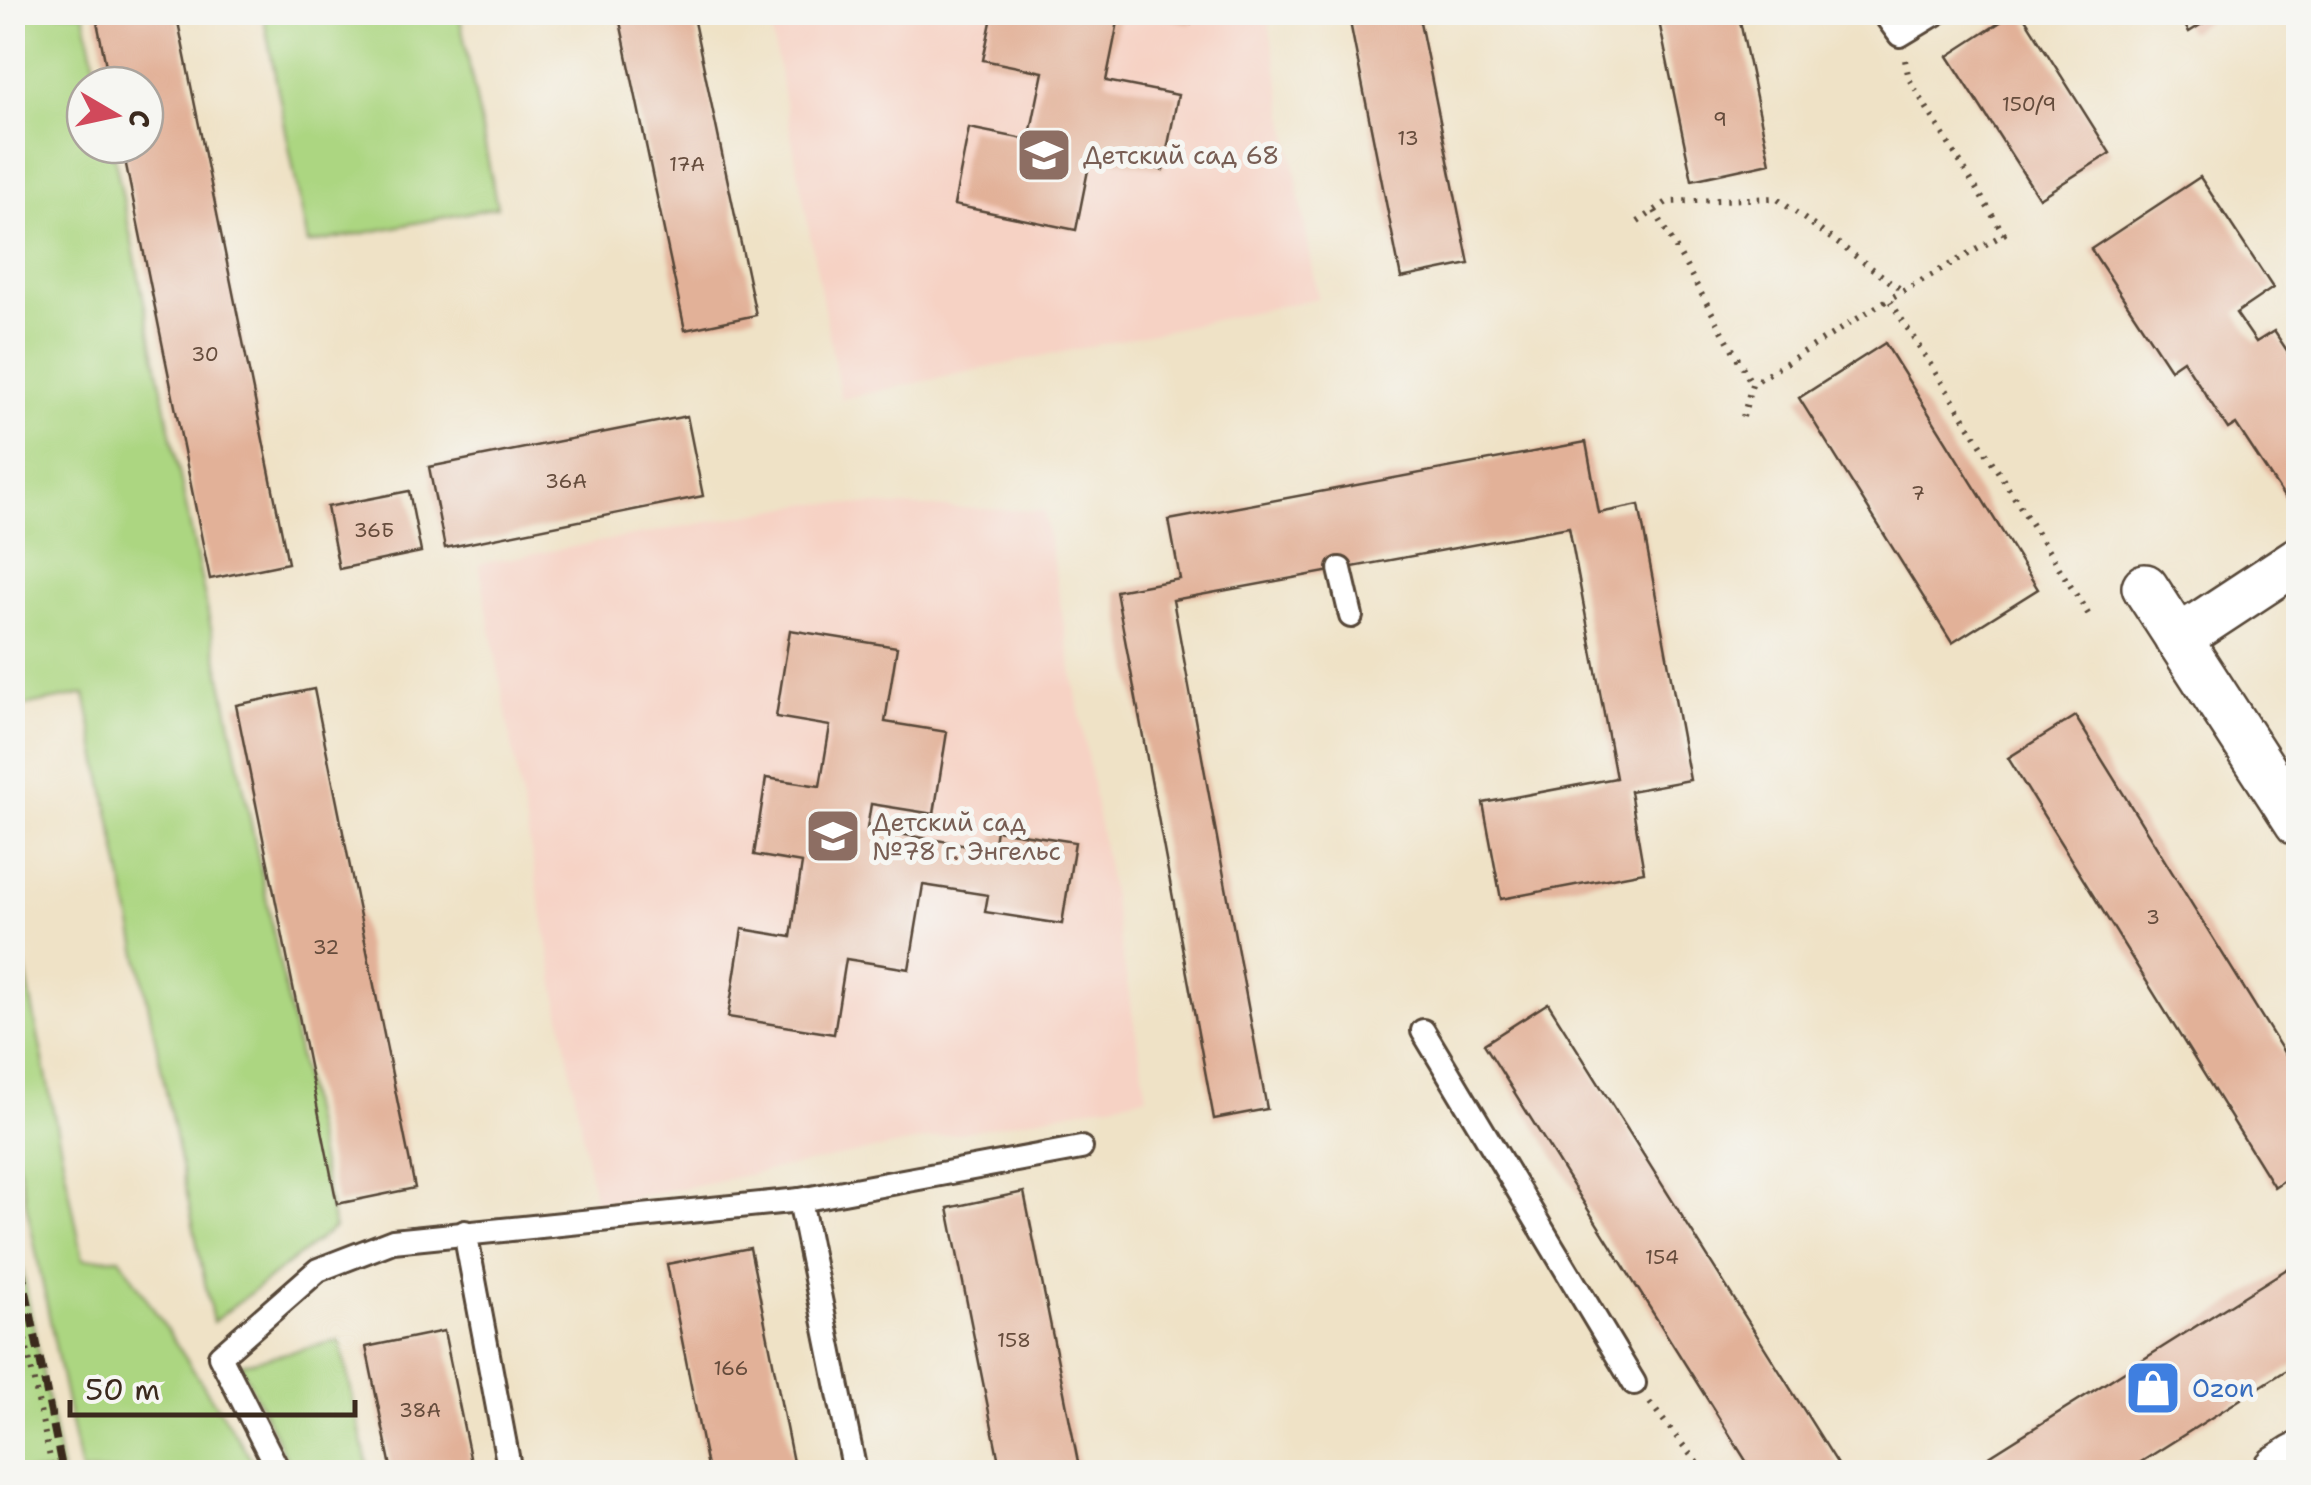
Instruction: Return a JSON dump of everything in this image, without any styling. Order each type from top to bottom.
[{"type":"street","points":[[2178,639],[2298,560]]},
{"type":"street","points":[[2145,587],[2298,823]]},
{"type":"street","points":[[2281,1472],[2298,1461]]},
{"type":"lane","points":[[1883,12],[1900,35],[1938,12]]},
{"type":"lane","points":[[1340,570],[1351,616]]},
{"type":"lane","points":[[1424,1031],[1634,1382]]},
{"type":"lane","points":[[279,1472],[220,1356],[318,1270],[393,1241],[800,1200],[1081,1148]]},
{"type":"lane","points":[[800,1200],[855,1472]]},
{"type":"lane","points":[[465,1232],[510,1472]]},
{"type":"path","points":[[1752,384],[1888,299],[2004,234],[1909,79],[1900,35]]},
{"type":"path","points":[[1638,222],[1667,202],[1776,198],[1904,291]]},
{"type":"path","points":[[1654,210],[1752,384],[1744,417]]},
{"type":"path","points":[[1888,299],[2092,620]]},
{"type":"path","points":[[12,1278],[53,1472]]},
{"type":"path","points":[[1634,1382],[1704,1472]]},
{"type":"shaded area","name":"Детский сад 68","points":[[768,13],[1267,13],[1318,298],[841,399]]},
{"type":"shaded area","points":[[811,503],[1044,511],[1147,1096],[595,1205],[479,564]]},
{"type":"green space","points":[[13,12],[84,13],[95,65],[65,65],[65,165],[116,165],[334,1228],[213,1322],[85,694],[13,708]]},
{"type":"green space","points":[[263,13],[459,13],[497,207],[308,244]]},
{"type":"green space","points":[[13,910],[83,1259],[120,1258],[260,1472],[81,1472],[13,1139]]},
{"type":"green space","points":[[13,1223],[62,1472],[13,1472]]},
{"type":"green space","points":[[340,1340],[369,1472],[293,1472],[240,1364]]},
{"type":"building","points":[[95,12],[176,12],[288,563],[210,579],[126,165],[165,165],[165,65],[106,65]]},
{"type":"building","points":[[618,12],[692,12],[756,315],[685,330]]},
{"type":"building","points":[[993,12],[1120,12],[1106,81],[1178,95],[1163,170],[1091,155],[1076,230],[954,205],[969,128],[1029,140],[1043,72],[983,60]]},
{"type":"building","points":[[1146,12],[1194,12],[1191,24]]},
{"type":"building","points":[[1348,12],[1418,12],[1469,264],[1401,278]]},
{"type":"building","points":[[1657,12],[1738,12],[1770,163],[1692,180]]},
{"type":"building","points":[[2021,12],[2110,153],[2039,198],[1948,56]]},
{"type":"building","points":[[2177,12],[2221,12],[2189,32]]},
{"type":"building","points":[[2200,177],[2273,288],[2236,313],[2256,342],[2274,331],[2298,362],[2298,518],[2236,424],[2228,429],[2183,360],[2170,369],[2091,249]]},
{"type":"building","points":[[1885,343],[2038,589],[1952,643],[1799,398]]},
{"type":"building","points":[[687,416],[703,496],[445,548],[429,467]]},
{"type":"building","points":[[1586,442],[1599,513],[1639,505],[1690,780],[1630,791],[1644,872],[1501,899],[1483,803],[1616,778],[1569,527],[1173,600],[1267,1109],[1214,1119],[1116,591],[1180,579],[1169,520]]},
{"type":"building","points":[[409,491],[421,552],[339,569],[327,507]]},
{"type":"building","name":"Детский сад №78 г. Энгельс","points":[[790,630],[897,647],[885,722],[947,732],[934,814],[871,804],[867,829],[993,849],[996,830],[1075,842],[1062,924],[985,912],[988,895],[923,885],[909,969],[846,959],[834,1034],[728,1017],[742,929],[791,937],[802,863],[754,855],[766,778],[820,786],[830,726],[776,717]]},
{"type":"building","points":[[314,689],[415,1188],[337,1204],[236,705]]},
{"type":"building","points":[[2075,716],[2298,1075],[2298,1171],[2274,1187],[2008,758]]},
{"type":"building","points":[[1548,1003],[1841,1469],[1753,1472],[1484,1044]]},
{"type":"building","points":[[1024,1192],[1080,1472],[1001,1472],[948,1208]]},
{"type":"building","points":[[750,1248],[795,1472],[708,1472],[667,1264]]},
{"type":"building","points":[[2298,1262],[2298,1363],[2125,1472],[1964,1472]]},
{"type":"building","points":[[444,1331],[473,1472],[392,1472],[366,1347]]},
{"type":"railway","points":[[12,1223],[63,1472]]},
{"type":"place","name":"Детский сад 68","points":[[1044,155]]},
{"type":"place","name":"Детский сад №78 г. Энгельс","points":[[833,836]]},
{"type":"place","name":"Ozon","points":[[2153,1388]]}]
